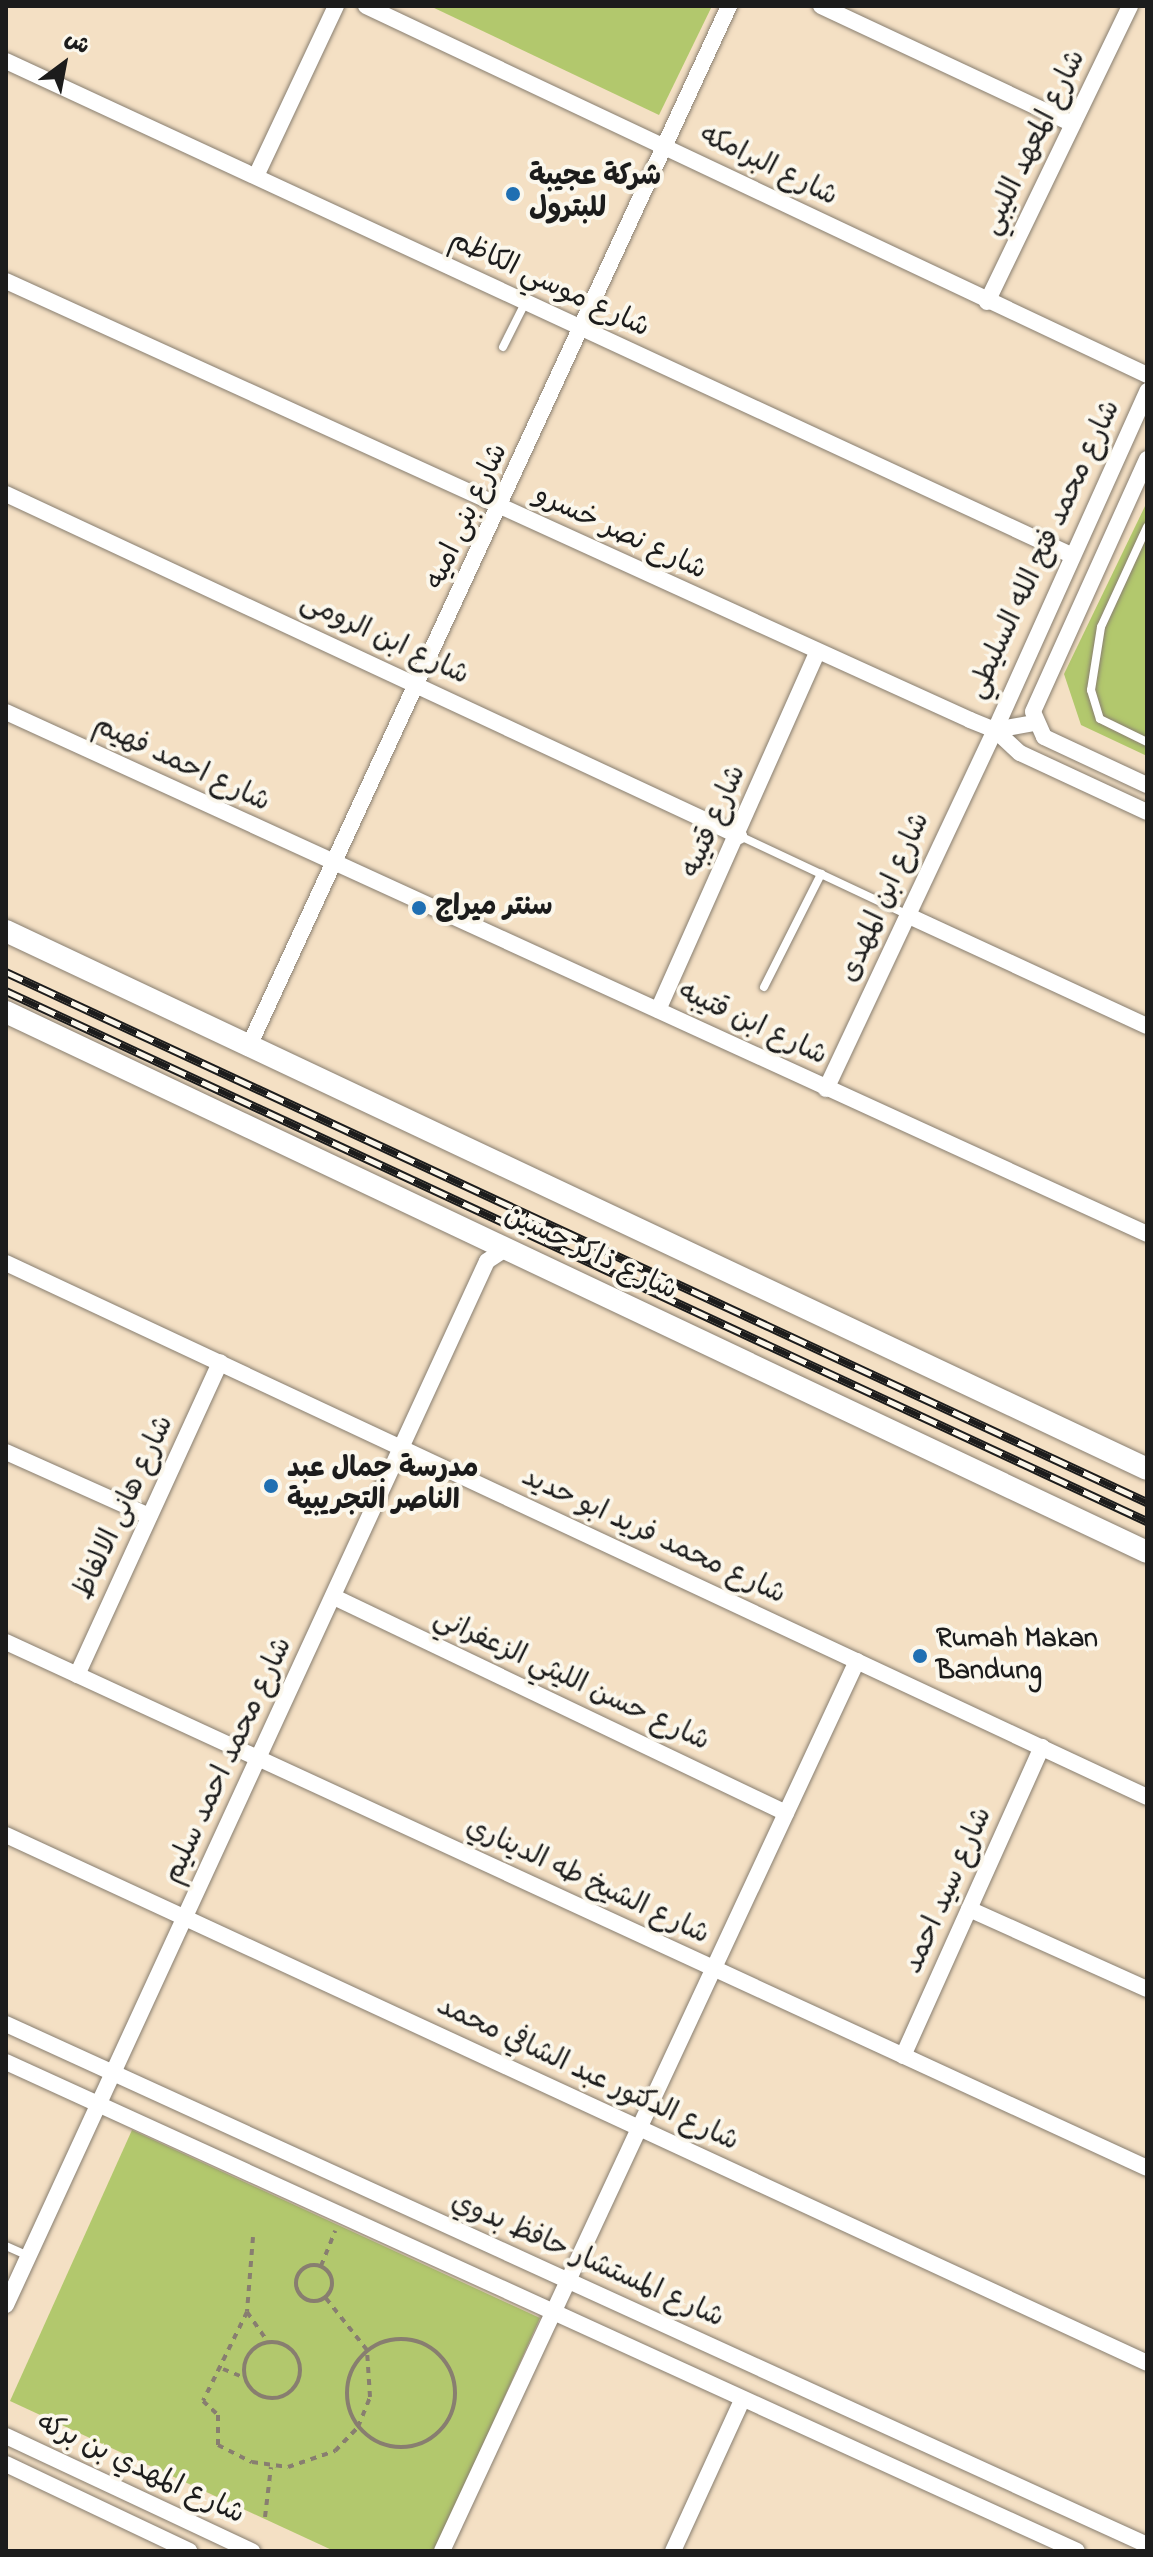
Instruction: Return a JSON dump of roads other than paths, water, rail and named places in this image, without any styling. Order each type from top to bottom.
[{"type":"main road","name":"شارع ذاكر حسين","points":[[6,931],[248,1048],[1147,1469]]},
{"type":"main road","name":"شارع ذاكر حسين","points":[[6,1012],[1147,1552]]},
{"type":"street","points":[[256,176],[336,6]]},
{"type":"street","name":"شارع البرامكه","points":[[366,6],[1147,375]]},
{"type":"street","name":"شارع بنى اميه","points":[[248,1048],[502,508],[661,144],[729,6]]},
{"type":"street","points":[[821,6],[1073,124]]},
{"type":"street","name":"شارع المعهد الليبي","points":[[987,302],[1130,6]]},
{"type":"street","name":"شارع موسي الكاظم","points":[[6,61],[1071,555]]},
{"type":"street","name":"شارع نصر خسرو","points":[[6,281],[817,653],[995,730],[1035,760],[1147,812]]},
{"type":"street","name":"شارع محمد فتح الله السليطي","points":[[995,730],[1147,391]]},
{"type":"street","name":"شارع محمد فتح الله السليطي","points":[[1033,723],[1036,698],[1147,459]]},
{"type":"street","name":"شارع ابن الرومى","points":[[6,494],[419,684],[739,836]]},
{"type":"street","name":"شارع قتيبه","points":[[658,1010],[739,836],[817,653]]},
{"type":"street","name":"شارع احمد فهيم","points":[[6,712],[335,865]]},
{"type":"street","points":[[970,720],[982,748]]},
{"type":"street","points":[[995,730],[1033,723],[1047,739],[1147,785]]},
{"type":"street","name":"شارع ابن المهدى","points":[[826,1089],[909,916],[982,748],[995,730]]},
{"type":"street","points":[[1035,760],[1047,739]]},
{"type":"street","name":"شارع ابن قتيبه","points":[[335,865],[1147,1234]]},
{"type":"street","points":[[909,916],[1147,1026]]},
{"type":"street","name":"شارع محمد احمد سليم","points":[[6,2305],[487,1261],[507,1248]]},
{"type":"street","name":"شارع محمد فريد ابو حديد","points":[[6,1263],[1147,1797]]},
{"type":"street","name":"شارع هانى الالفاظ","points":[[77,1675],[220,1362]]},
{"type":"street","points":[[6,1452],[149,1516]]},
{"type":"street","name":"شارع حسن الليثي الزعفراني","points":[[334,1597],[786,1813]]},
{"type":"street","name":"شارع الشيخ طه الديناري","points":[[6,1642],[1147,2168]]},
{"type":"street","points":[[442,2551],[857,1661]]},
{"type":"street","name":"شارع سيد احمد","points":[[903,2056],[1042,1747]]},
{"type":"street","name":"شارع الدكتور عبد الشافي محمد","points":[[6,1835],[1147,2363]]},
{"type":"street","points":[[969,1909],[1147,1989]]},
{"type":"street","name":"شارع المستشار حافظ بدوي","points":[[6,2024],[1147,2545]]},
{"type":"street","points":[[6,2062],[1077,2551]]},
{"type":"street","points":[[673,2551],[742,2400]]},
{"type":"street","name":"شارع المهدي بن بركه","points":[[6,2436],[252,2551]]},
{"type":"street","name":"شارع المهدي بن بركه","points":[[6,2464],[189,2551]]},
{"type":"lane","points":[[503,347],[525,303]]},
{"type":"lane","points":[[1147,527],[1101,627],[1091,690],[1100,719],[1147,742]]},
{"type":"lane","points":[[739,836],[909,916]]},
{"type":"lane","points":[[764,987],[821,874]]},
{"type":"lane","points":[[6,2246],[29,2256]]},
{"type":"railway","points":[[6,972],[1147,1502]]},
{"type":"railway","points":[[6,991],[1147,1521]]},
{"type":"place","name":"شركة عجيبة للبترول","points":[[513,194]]},
{"type":"place","name":"سنتر ميراج","points":[[419,908]]},
{"type":"place","name":"مدرسة جمال عبد الناصر التجريبية","points":[[271,1486]]},
{"type":"place","name":"Rumah Makan Bandung","points":[[920,1656]]}]
